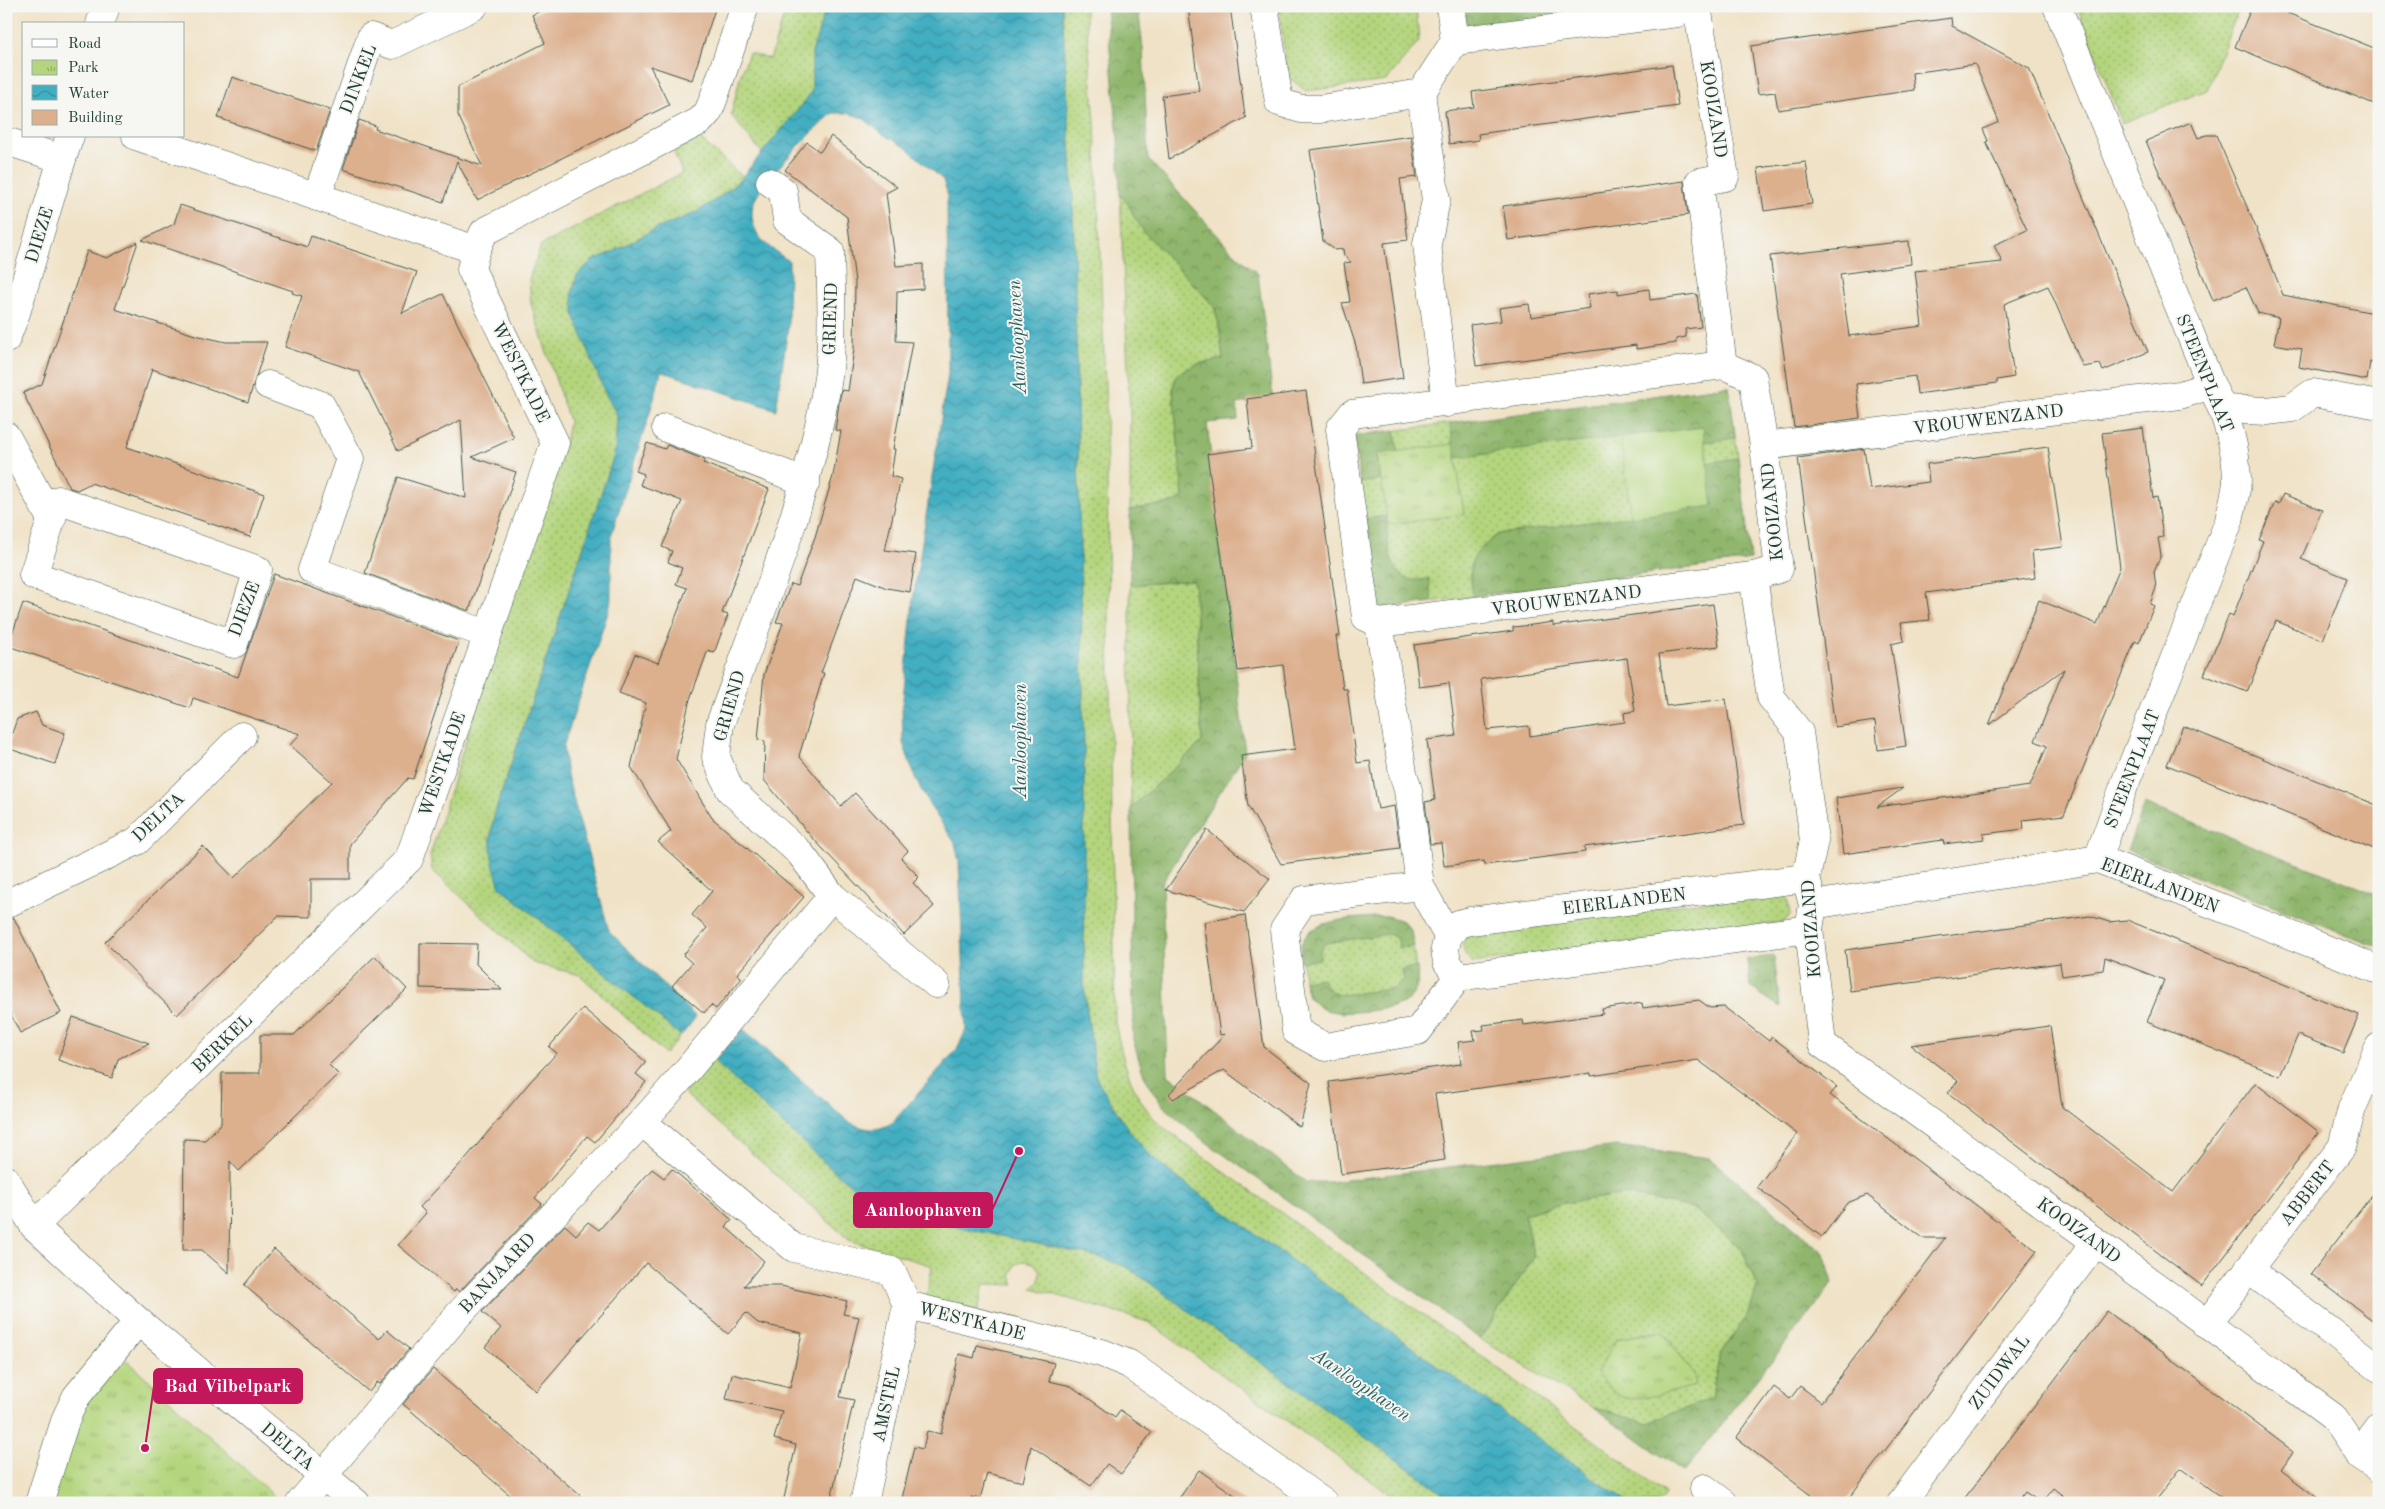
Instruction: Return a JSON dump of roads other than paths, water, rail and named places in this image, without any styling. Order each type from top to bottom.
[{"type":"street","points":[[101,22],[106,6]]},
{"type":"street","name":"DINKEL","points":[[317,197],[370,37],[392,45],[474,6]]},
{"type":"street","name":"WESTKADE","points":[[409,859],[486,634],[555,443],[471,269],[476,250],[484,232],[700,121],[708,112],[712,103],[745,6]]},
{"type":"street","points":[[1264,6],[1279,102],[1301,109],[1320,109],[1421,93]]},
{"type":"street","points":[[1446,403],[1427,244],[1436,200],[1421,93],[1455,41],[1450,6]]},
{"type":"street","points":[[1455,41],[1676,13],[1684,6]]},
{"type":"street","name":"KOOIZAND","points":[[1698,6],[1726,177],[1699,182],[1723,365],[1754,378],[1764,446],[1779,569],[1753,576],[1771,697],[1799,732],[1814,840],[1806,878],[1822,1044],[2096,1242],[2333,1417],[2368,1461]]},
{"type":"street","name":"STEENPLAAT","points":[[2056,6],[2211,385],[2224,409],[2233,446],[2237,481],[2228,521],[2124,786],[2098,859]]},
{"type":"street","points":[[142,138],[476,250]]},
{"type":"street","points":[[6,141],[66,148]]},
{"type":"street","name":"DIEZE","points":[[6,338],[16,313],[66,148]]},
{"type":"street","name":"GRIEND","points":[[770,182],[783,191],[787,220],[830,251],[831,308],[827,382],[806,482],[720,724],[716,757],[730,790],[800,853],[832,896],[936,984]]},
{"type":"street","points":[[1420,886],[1304,900],[1284,930],[1296,1031],[1325,1048],[1418,1031],[1458,977],[1447,962],[1445,949],[1448,936],[1420,886],[1408,790],[1403,773],[1379,624],[1366,617],[1340,429],[1352,414],[1723,365]]},
{"type":"street","points":[[268,385],[321,405],[350,460],[312,570],[486,634]]},
{"type":"street","name":"VROUWENZAND","points":[[1764,446],[2180,395],[2211,385]]},
{"type":"street","points":[[2224,409],[2268,411],[2292,408],[2313,392],[2379,405]]},
{"type":"street","points":[[666,428],[806,482]]},
{"type":"street","points":[[6,436],[52,519]]},
{"type":"street","name":"DIEZE","points":[[58,500],[258,570],[234,644],[33,575],[52,519],[58,500]]},
{"type":"street","name":"VROUWENZAND","points":[[1379,624],[1753,576]]},
{"type":"street","name":"DELTA","points":[[6,904],[137,841],[242,736]]},
{"type":"street","name":"BERKEL","points":[[34,1226],[409,859]]},
{"type":"street","name":"EIERLANDEN","points":[[1458,977],[1811,917],[2098,859],[2379,970]]},
{"type":"street","name":"EIERLANDEN","points":[[1448,936],[1458,924],[1470,921],[1806,878]]},
{"type":"street","name":"BANJAARD","points":[[323,1475],[458,1315],[642,1122],[680,1079],[832,896]]},
{"type":"street","name":"ABBERT","points":[[2206,1325],[2342,1147],[2352,1108],[2379,1047]]},
{"type":"street","name":"WESTKADE","points":[[642,1122],[794,1248],[892,1271],[907,1305],[1102,1353],[1129,1364],[1324,1503]]},
{"type":"street","name":"DELTA","points":[[6,1180],[34,1226],[138,1321],[356,1503]]},
{"type":"street","name":"ZUIDWAL","points":[[1901,1503],[2096,1242]]},
{"type":"street","points":[[2248,1269],[2379,1368]]},
{"type":"street","name":"AMSTEL","points":[[864,1503],[907,1305]]},
{"type":"street","points":[[39,1503],[66,1418],[76,1397],[138,1321]]},
{"type":"street","name":"KOOIZAND","points":[[2368,1461],[2379,1426]]},
{"type":"street","name":"DELTA","points":[[300,1503],[323,1475]]},
{"type":"water","points":[[826,6],[1062,6],[1073,195],[1084,750],[1084,987],[1096,1078],[1129,1131],[1151,1156],[1172,1174],[1628,1503],[1457,1503],[1127,1267],[1098,1257],[918,1218],[885,1208],[857,1191],[714,1061],[743,1029],[849,1122],[860,1127],[875,1129],[892,1123],[957,1049],[966,1030],[959,862],[955,843],[930,806],[916,780],[903,743],[902,709],[913,600],[948,374],[947,192],[943,180],[907,148],[881,133],[863,118],[848,113],[833,113],[776,171],[765,184],[753,205],[753,221],[759,236],[771,248],[789,261],[788,328],[776,410],[661,371],[655,396],[611,536],[611,598],[609,610],[563,747],[567,775],[609,931],[696,1017],[681,1036],[500,887],[491,850],[491,834],[495,812],[615,452],[617,415],[605,393],[575,318],[572,294],[577,275],[591,261],[613,252],[653,230],[695,213],[736,184],[806,100],[812,90],[812,53]]},
{"type":"place","name":"Aanloophaven","points":[[1019,1151]]},
{"type":"place","name":"Bad Vilbelpark","points":[[145,1448]]}]
